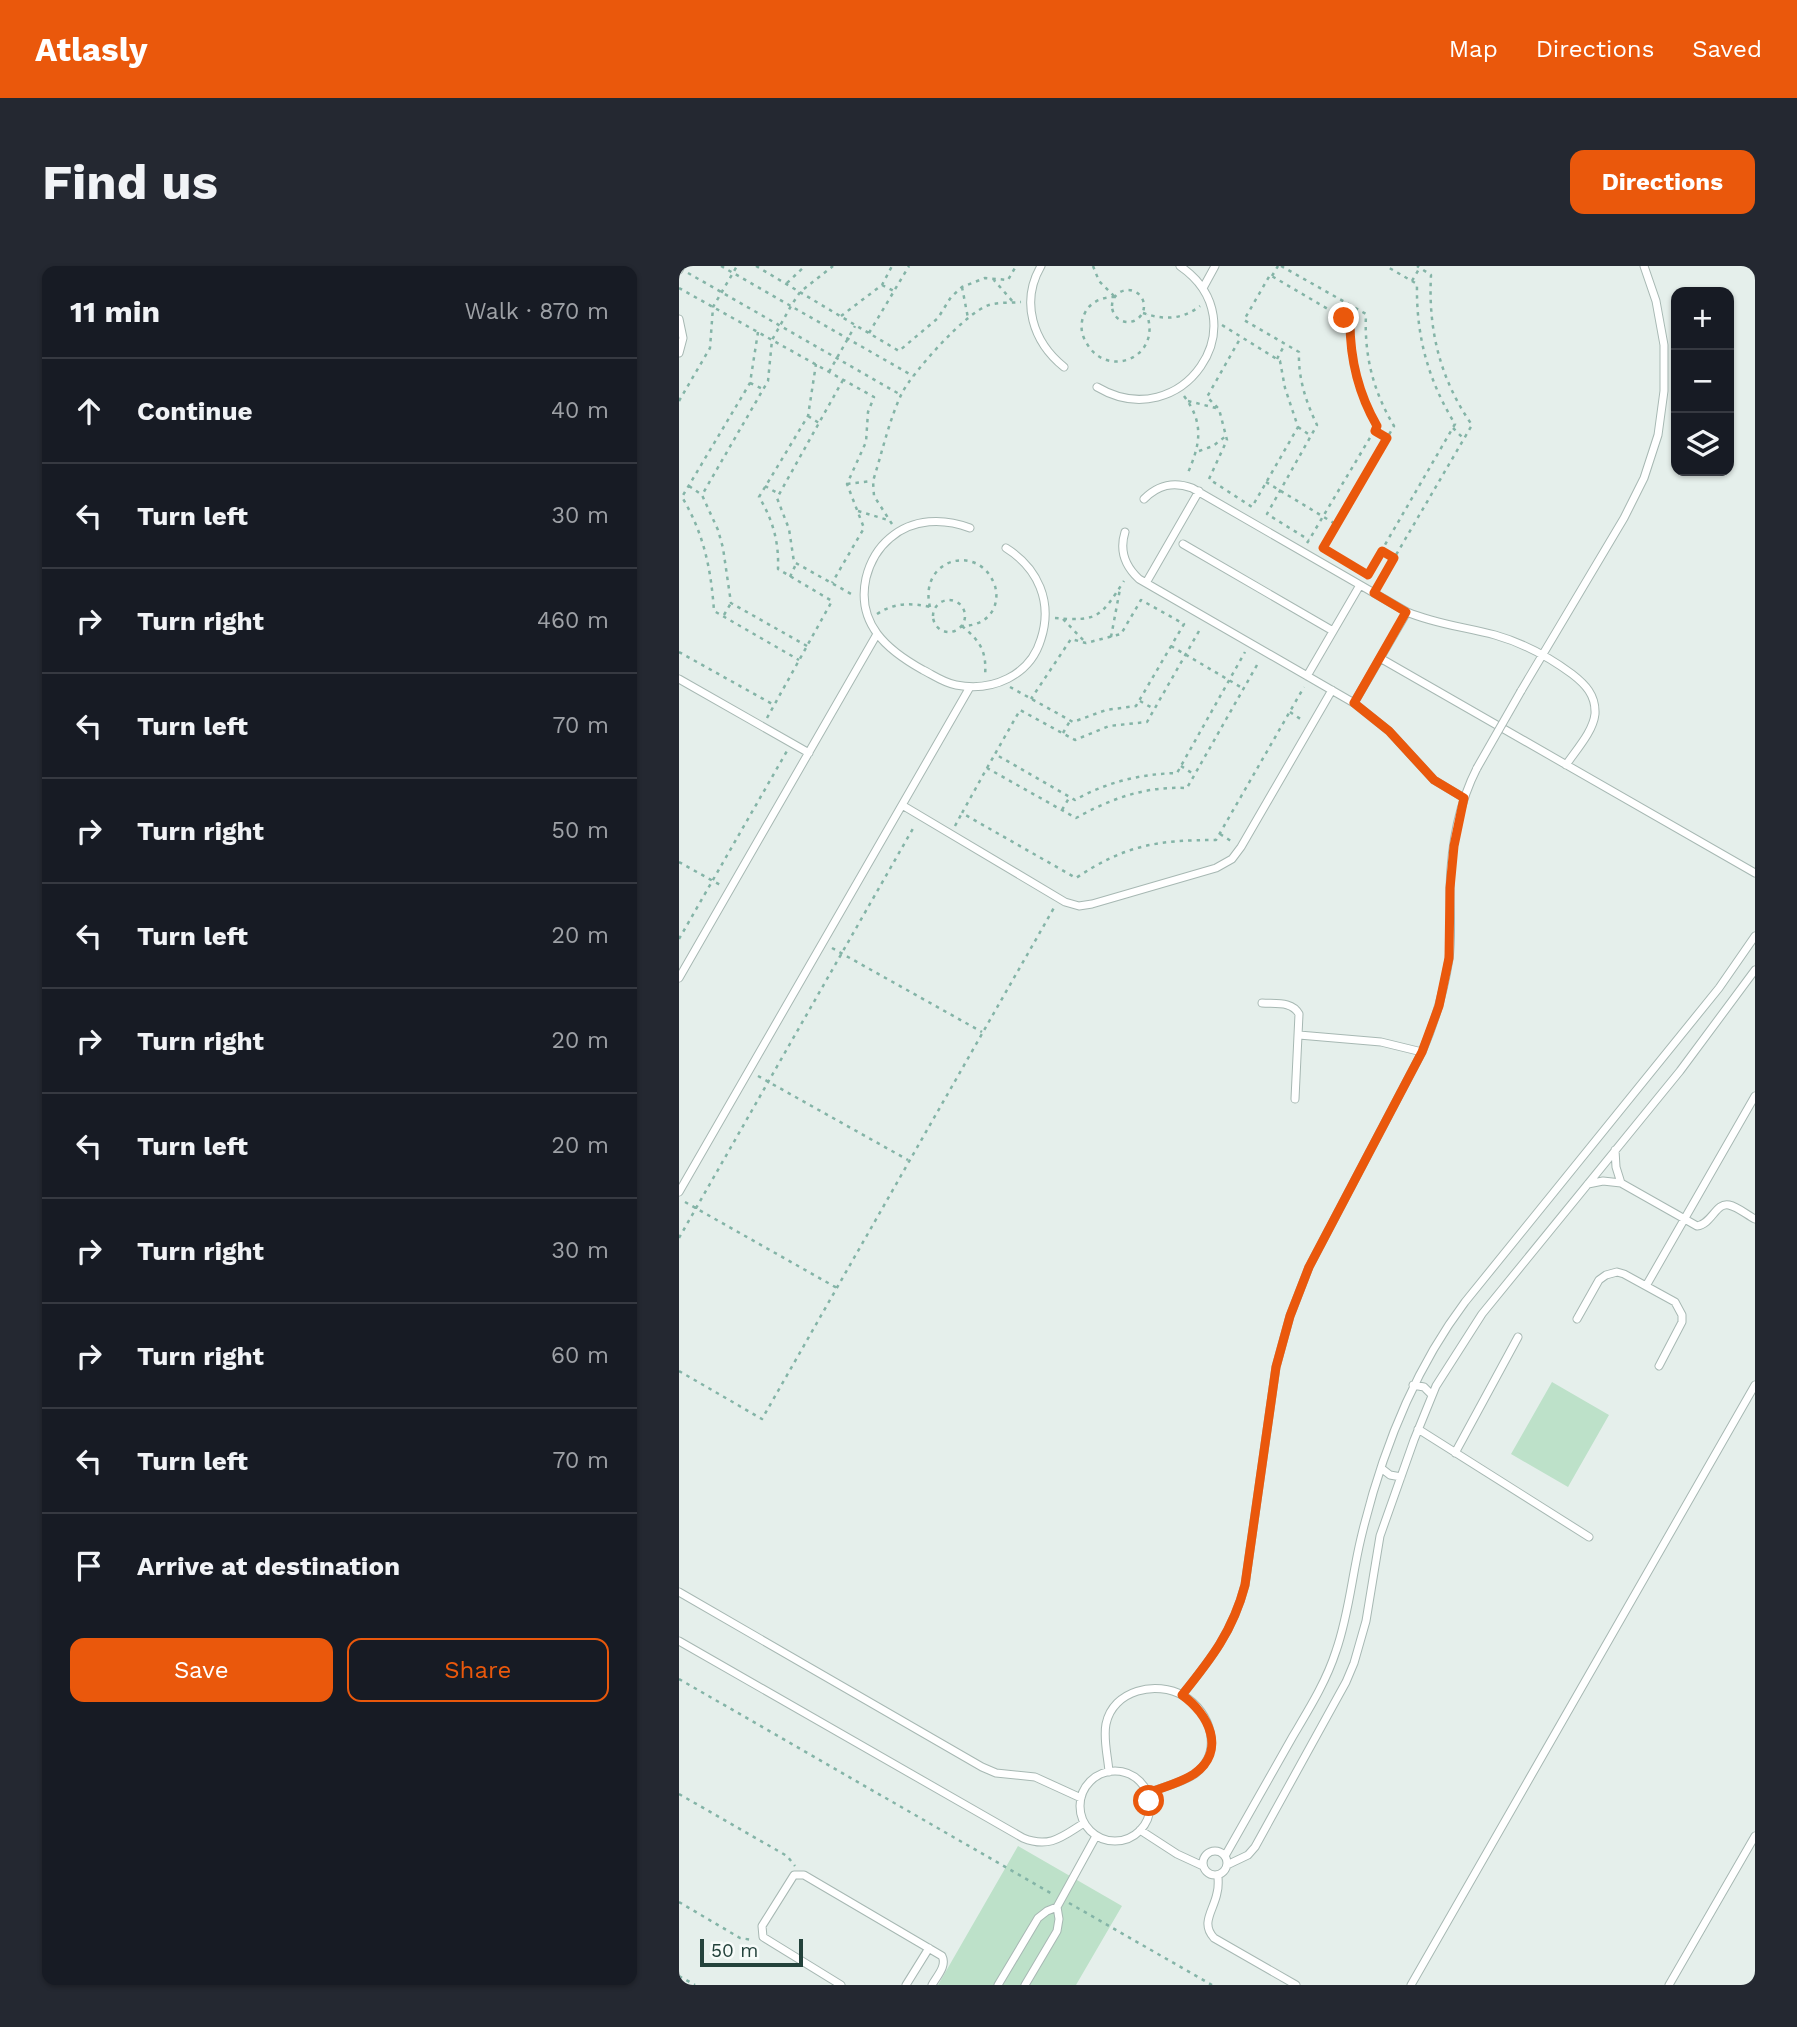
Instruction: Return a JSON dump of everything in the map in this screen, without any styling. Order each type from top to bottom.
[{"type":"lane","points":[[1041,266],[1033,283],[1030,302],[1033,324],[1045,349],[1064,367]]},
{"type":"lane","points":[[1097,387],[1117,396],[1140,400],[1162,396],[1179,389],[1193,378],[1207,358],[1213,334],[1208,299],[1196,279],[1180,266]]},
{"type":"lane","points":[[1203,288],[1216,266]]},
{"type":"lane","points":[[1182,1695],[1221,1645],[1241,1601],[1276,1367],[1290,1316],[1309,1267],[1422,1052],[1439,1006],[1449,958],[1451,867],[1464,798],[1477,768],[1521,691],[1624,518],[1644,478],[1658,435],[1664,391],[1664,345],[1656,301],[1644,266]]},
{"type":"lane","points":[[679,319],[683,338],[679,353]]},
{"type":"lane","points":[[1144,499],[1157,488],[1184,485],[1199,491],[1406,612],[1429,621],[1509,639],[1543,655],[1584,683],[1595,705],[1590,729],[1566,765]]},
{"type":"lane","points":[[1146,583],[1199,491]]},
{"type":"lane","points":[[970,528],[946,521],[908,526],[883,545],[872,562],[866,581],[865,601],[870,621],[888,648],[902,659],[953,685],[984,687],[1018,673],[1035,653],[1044,630],[1043,593],[1025,562],[1006,548]]},
{"type":"lane","points":[[1125,532],[1122,541],[1124,559],[1133,573],[1354,703],[1389,731],[1434,780],[1464,798]]},
{"type":"lane","points":[[1183,544],[1333,631]]},
{"type":"lane","points":[[1309,677],[1360,585]]},
{"type":"lane","points":[[1354,703],[1406,612]]},
{"type":"lane","points":[[679,978],[877,634]]},
{"type":"lane","points":[[1380,658],[1755,873]]},
{"type":"lane","points":[[679,678],[809,752]]},
{"type":"lane","points":[[679,1192],[970,687]]},
{"type":"lane","points":[[902,806],[1065,902],[1092,904],[1216,868],[1232,859],[1332,690]]},
{"type":"lane","points":[[1140,1830],[1177,1854],[1203,1866],[1208,1873],[1218,1875],[1225,1870],[1225,1856],[1331,1667],[1344,1627],[1361,1537],[1381,1468],[1413,1385],[1445,1328],[1719,988],[1755,936]]},
{"type":"lane","points":[[1227,1865],[1248,1855],[1255,1847],[1346,1682],[1366,1621],[1380,1536],[1418,1429],[1458,1349],[1482,1314],[1688,1060],[1755,971]]},
{"type":"lane","points":[[1262,1003],[1289,1004],[1296,1008],[1299,1014],[1295,1098]]},
{"type":"lane","points":[[1299,1035],[1381,1042],[1422,1052]]},
{"type":"lane","points":[[1646,1286],[1755,1096]]},
{"type":"lane","points":[[1615,1150],[1616,1167],[1622,1183]]},
{"type":"lane","points":[[1587,1184],[1603,1181],[1622,1183],[1697,1226],[1704,1225],[1719,1208],[1727,1205],[1755,1219]]},
{"type":"lane","points":[[1577,1319],[1599,1280],[1617,1272],[1675,1302],[1682,1315],[1679,1329],[1659,1366]]},
{"type":"lane","points":[[1455,1453],[1518,1337]]},
{"type":"lane","points":[[1413,1385],[1425,1387],[1433,1395]]},
{"type":"lane","points":[[1411,1985],[1755,1385]]},
{"type":"lane","points":[[1418,1429],[1589,1537]]},
{"type":"lane","points":[[1381,1468],[1390,1475],[1401,1477]]},
{"type":"lane","points":[[679,1592],[982,1768],[996,1773],[1035,1777],[1081,1798]]},
{"type":"lane","points":[[679,1641],[1023,1838],[1047,1843],[1084,1823]]},
{"type":"lane","points":[[1109,1772],[1106,1726],[1111,1711],[1121,1699],[1134,1691],[1150,1689],[1182,1695],[1205,1717],[1212,1736],[1211,1750],[1196,1773],[1147,1793]]},
{"type":"lane","points":[[1109,1772],[1131,1776],[1147,1793],[1148,1816],[1140,1830],[1119,1841],[1096,1836],[1084,1823],[1080,1811],[1081,1798],[1088,1784],[1101,1774],[1109,1772]]},
{"type":"lane","points":[[1025,1985],[1057,1931],[1057,1907],[1096,1836]]},
{"type":"lane","points":[[1669,1985],[1755,1836]]},
{"type":"lane","points":[[1203,1866],[1208,1853],[1217,1851],[1225,1856]]},
{"type":"lane","points":[[841,1985],[763,1937],[762,1926],[791,1877],[797,1873],[942,1956],[943,1965],[932,1985]]},
{"type":"lane","points":[[1218,1875],[1218,1890],[1207,1921],[1210,1934],[1296,1985]]},
{"type":"lane","points":[[999,1985],[1038,1918],[1057,1907]]},
{"type":"lane","points":[[906,1985],[929,1948]]},
{"type":"path","points":[[721,266],[912,376]]},
{"type":"path","points":[[679,401],[710,348],[713,307],[737,266]]},
{"type":"path","points":[[756,266],[899,351],[938,318],[951,297],[962,287],[977,279],[1008,280],[1016,266]]},
{"type":"path","points":[[786,284],[805,266]]},
{"type":"path","points":[[702,495],[768,381],[772,340],[791,306],[800,292],[833,266]]},
{"type":"path","points":[[842,316],[882,285],[892,266]]},
{"type":"path","points":[[869,333],[909,266]]},
{"type":"path","points":[[1093,266],[1099,281],[1115,297]]},
{"type":"path","points":[[1272,276],[1350,322],[1354,369],[1363,399],[1377,426],[1309,540],[1267,514],[1317,425],[1304,394],[1299,352],[1244,320],[1270,275],[1280,266],[1366,314],[1365,332],[1370,368],[1380,398],[1394,426],[1323,548],[1368,575],[1455,424],[1437,393],[1425,359],[1418,322],[1417,284],[1387,266]]},
{"type":"path","points":[[1374,593],[1472,425],[1452,393],[1438,358],[1431,317],[1431,275],[1418,267],[1412,281]]},
{"type":"path","points":[[680,268],[901,396]]},
{"type":"path","points":[[991,278],[1014,303]]},
{"type":"path","points":[[882,285],[894,291]]},
{"type":"path","points":[[962,287],[968,318]]},
{"type":"path","points":[[679,288],[874,397],[868,412],[866,442],[847,484],[864,528],[832,583]]},
{"type":"path","points":[[1124,291],[1134,291],[1144,303],[1145,314],[1149,322],[1149,339],[1141,353],[1126,360],[1110,362],[1096,355],[1090,350],[1083,336],[1083,316],[1102,298],[1115,297],[1124,291]]},
{"type":"path","points":[[1115,297],[1112,308],[1118,318],[1129,322],[1145,314],[1162,319],[1178,317],[1194,311],[1208,299]]},
{"type":"path","points":[[897,532],[874,495],[873,481],[901,396],[912,376],[933,352],[977,311],[989,305],[1030,302]]},
{"type":"path","points":[[1344,318],[1352,306]]},
{"type":"path","points":[[1213,320],[1280,361],[1285,388],[1298,427],[1311,436]]},
{"type":"path","points":[[829,372],[856,325]]},
{"type":"path","points":[[758,332],[750,383],[682,498],[697,523],[706,551],[714,611],[799,660]]},
{"type":"path","points":[[1241,337],[1207,397],[1219,409],[1227,440],[1209,479],[1252,507],[1298,427]]},
{"type":"path","points":[[1277,359],[1285,344]]},
{"type":"path","points":[[762,726],[832,601],[778,569],[774,530],[759,497],[808,415],[815,365]]},
{"type":"path","points":[[843,380],[777,498],[789,529],[794,562],[865,601]]},
{"type":"path","points":[[750,383],[763,389]]},
{"type":"path","points":[[1179,389],[1188,401],[1198,429],[1197,452],[1187,475]]},
{"type":"path","points":[[1188,401],[1219,409]]},
{"type":"path","points":[[808,415],[819,422]]},
{"type":"path","points":[[1453,428],[1464,439]]},
{"type":"path","points":[[1375,431],[1387,438]]},
{"type":"path","points":[[1197,452],[1213,446],[1226,436]]},
{"type":"path","points":[[847,484],[873,481]]},
{"type":"path","points":[[1266,482],[1337,525]]},
{"type":"path","points":[[689,486],[702,495],[723,548],[731,603],[724,616]]},
{"type":"path","points":[[765,486],[779,494]]},
{"type":"path","points":[[858,511],[889,520]]},
{"type":"path","points":[[1382,551],[1394,558]]},
{"type":"path","points":[[930,607],[929,582],[937,569],[961,561],[976,564],[983,568],[992,580],[997,595],[996,602],[991,613],[981,622],[962,625]]},
{"type":"path","points":[[790,577],[796,564]]},
{"type":"path","points":[[1045,617],[1083,619],[1097,615],[1107,608],[1124,581]]},
{"type":"path","points":[[1111,637],[1120,587]]},
{"type":"path","points":[[1001,682],[1031,699],[1073,722],[1106,710],[1136,706],[1184,624],[1141,600],[1121,634],[1086,643],[1071,639],[1031,699]]},
{"type":"path","points":[[944,601],[955,601],[964,609],[962,625],[948,632],[939,628],[933,618],[935,608],[944,601]]},
{"type":"path","points":[[731,603],[807,646]]},
{"type":"path","points":[[870,621],[883,610],[899,604],[935,608]]},
{"type":"path","points":[[1063,619],[1086,643]]},
{"type":"path","points":[[962,625],[975,637],[985,654],[984,687]]},
{"type":"path","points":[[1199,631],[1147,722],[1109,726],[1075,740],[1020,710],[962,813],[1076,878],[1103,861],[1136,848],[1174,840],[1216,840],[1309,677]]},
{"type":"path","points":[[995,754],[1075,800],[1105,785],[1138,776],[1177,773],[1251,643]]},
{"type":"path","points":[[1171,646],[1244,689]]},
{"type":"path","points":[[679,652],[774,705]]},
{"type":"path","points":[[987,768],[1076,818],[1127,794],[1157,788],[1187,788],[1257,665]]},
{"type":"path","points":[[1140,701],[1154,709]]},
{"type":"path","points":[[1290,712],[1311,726]]},
{"type":"path","points":[[1063,733],[1071,721]]},
{"type":"path","points":[[679,939],[787,751]]},
{"type":"path","points":[[1181,766],[1195,775]]},
{"type":"path","points":[[1062,810],[1070,797]]},
{"type":"path","points":[[679,1238],[916,824]]},
{"type":"path","points":[[1220,834],[1241,847]]},
{"type":"path","points":[[679,862],[729,890]]},
{"type":"path","points":[[679,1371],[762,1419],[1056,905]]},
{"type":"path","points":[[823,943],[983,1032]]},
{"type":"path","points":[[749,1071],[909,1161]]},
{"type":"path","points":[[679,1198],[837,1289]]},
{"type":"path","points":[[679,1679],[1212,1985]]},
{"type":"path","points":[[679,1794],[787,1856],[797,1873]]},
{"type":"path","points":[[679,1902],[740,1938],[751,1940],[763,1937]]},
{"type":"path","points":[[679,1976],[695,1985]]},
{"type":"green space","points":[[1552,1382],[1609,1415],[1568,1487],[1511,1454]]},
{"type":"green space","points":[[1018,1846],[1122,1906],[1076,1985],[938,1985]]},
{"type":"route","points":[[1149,1801],[1147,1793],[1196,1773],[1211,1750],[1212,1736],[1205,1717],[1182,1695],[1221,1645],[1241,1601],[1276,1367],[1290,1316],[1309,1267],[1422,1052],[1439,1006],[1449,958],[1451,867],[1464,798],[1434,780],[1389,731],[1354,703],[1406,612],[1374,593],[1394,558],[1382,551],[1368,575],[1323,548],[1387,438],[1375,431],[1377,426],[1363,399],[1351,354],[1350,322],[1344,318]]}]
